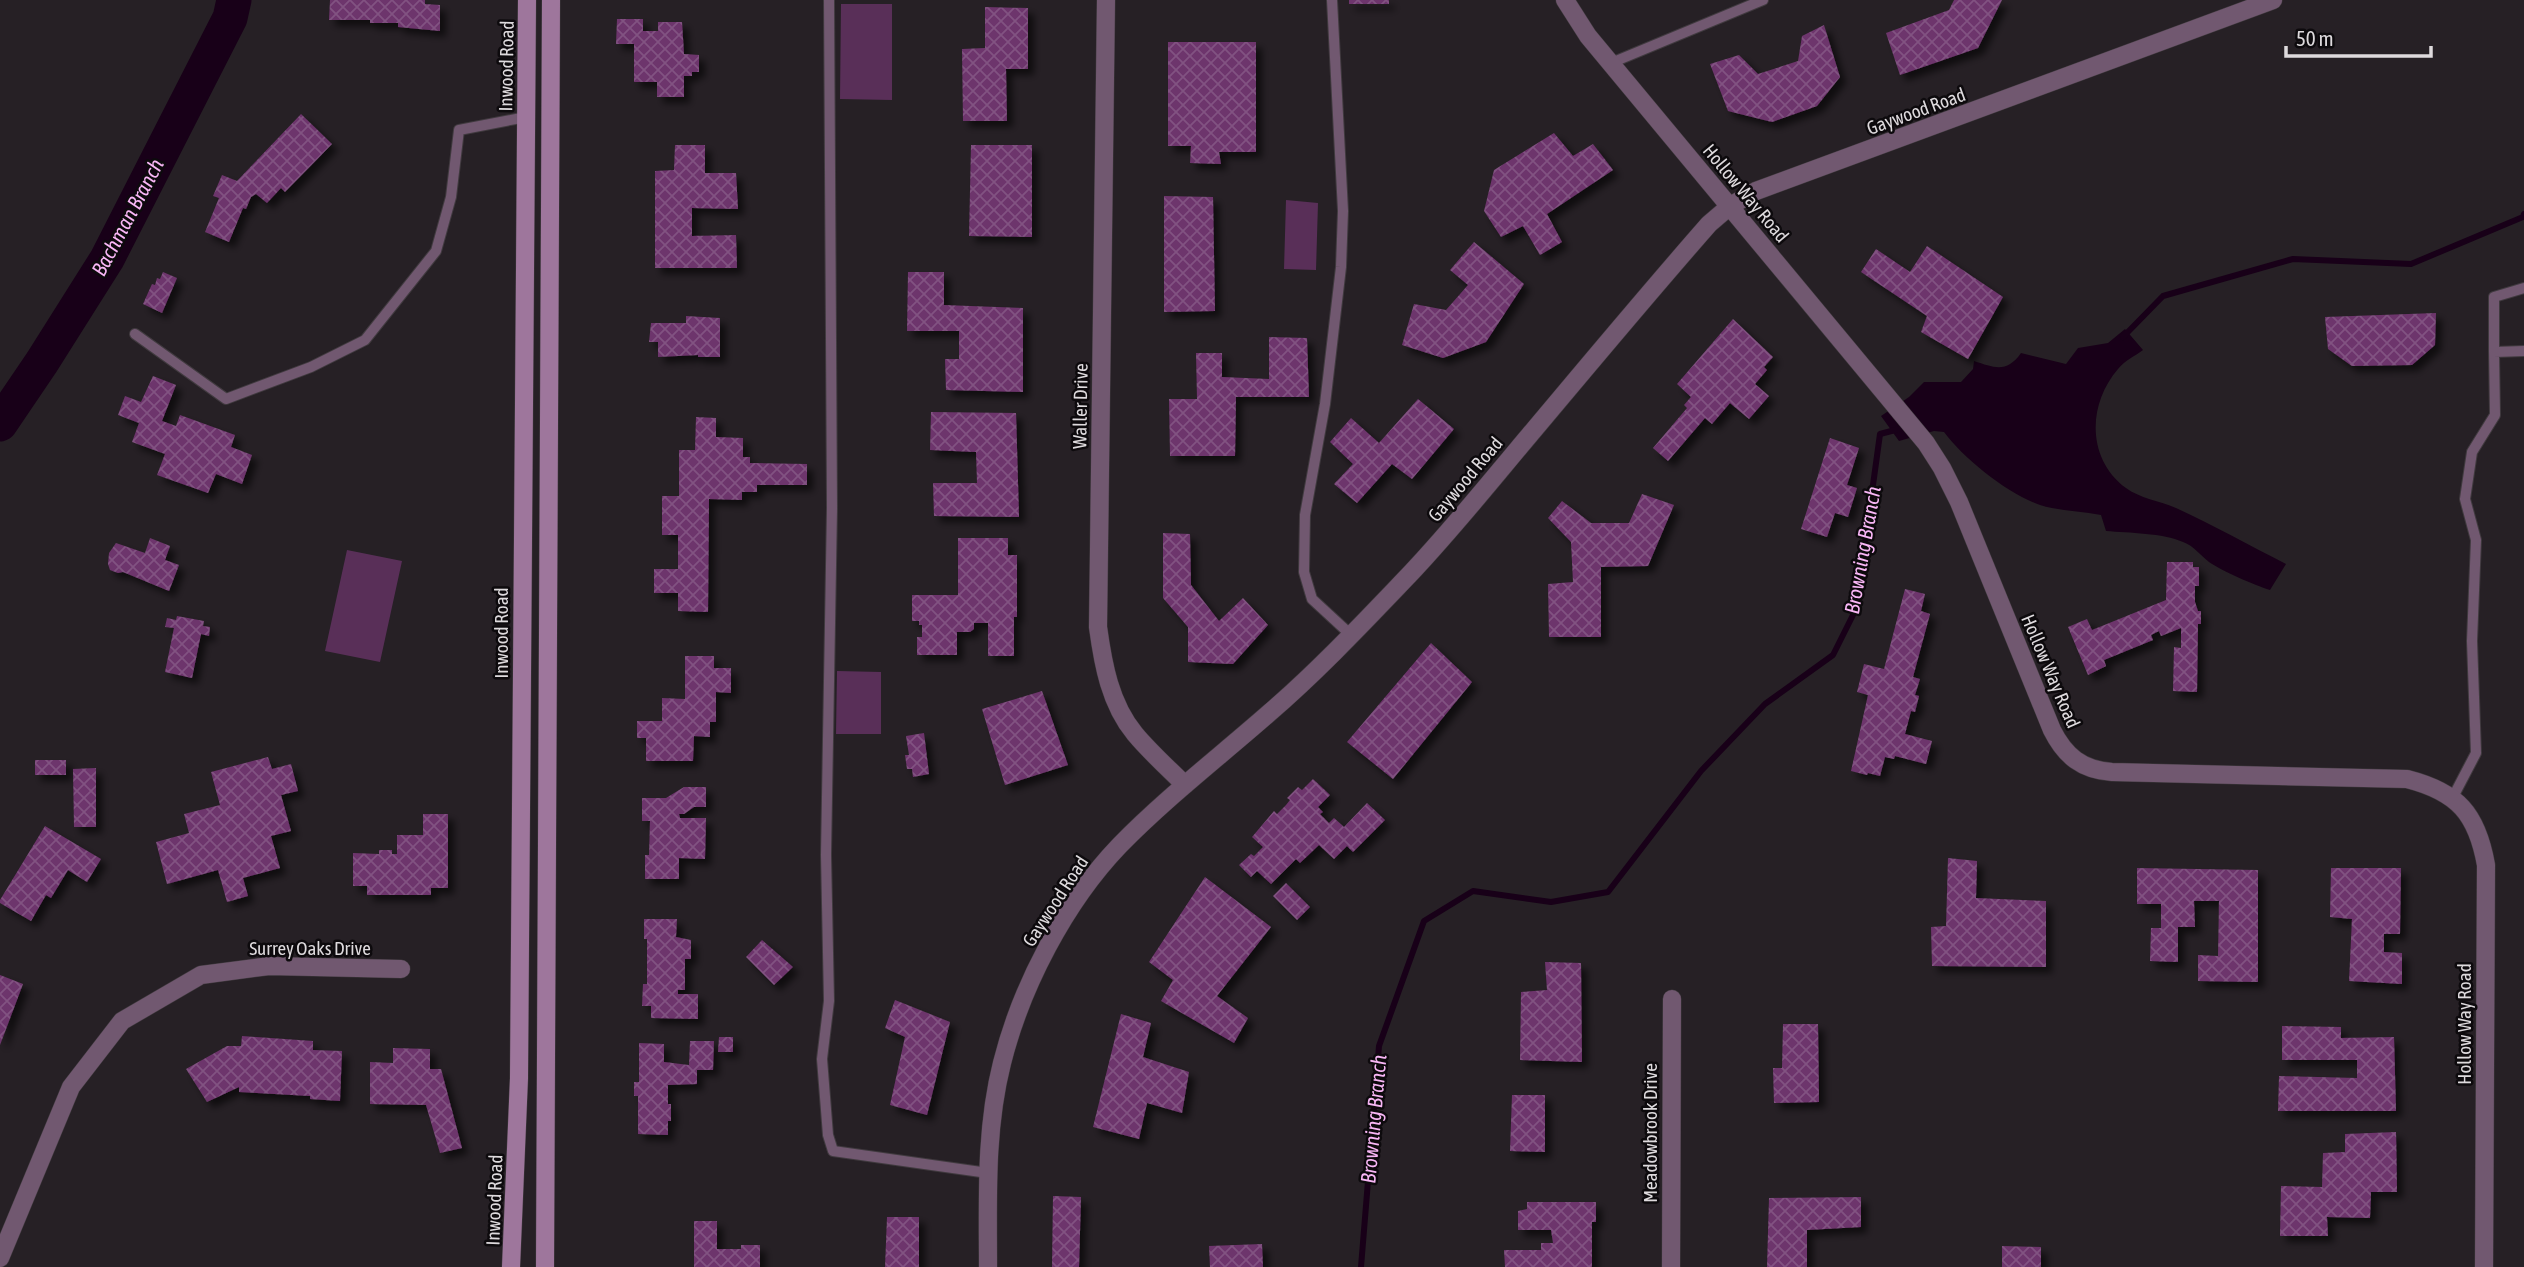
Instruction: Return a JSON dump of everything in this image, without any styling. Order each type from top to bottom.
[{"type":"main road","name":"Inwood Road","points":[[512,1259],[519,1078],[527,0]]},
{"type":"main road","points":[[512,1259],[545,1259],[551,0]]},
{"type":"main road","points":[[526,117],[549,117]]},
{"type":"main road","points":[[523,517],[549,516]]},
{"type":"main road","points":[[520,911],[548,912]]},
{"type":"street","name":"Waller Drive","points":[[1106,0],[1098,627],[1103,664],[1114,699],[1133,733],[1185,785]]},
{"type":"street","name":"Hollow Way Road","points":[[1565,0],[1588,36],[1926,443],[1959,502],[2052,730],[2059,744],[2072,759],[2085,767],[2112,772],[2407,779],[2429,785],[2453,797],[2471,816],[2482,842],[2486,865],[2484,1267]]},
{"type":"street","name":"Gaywood Road","points":[[988,1267],[988,1173],[993,1107],[1002,1064],[1015,1023],[1040,962],[1083,889],[1119,846],[1185,785],[1271,712],[1351,635],[1434,549],[1709,224],[1730,206],[1756,191],[2273,0]]},
{"type":"street","name":"Surrey Oaks Drive","points":[[0,1258],[71,1087],[122,1021],[201,975],[269,966],[401,970]]},
{"type":"street","name":"Meadowbrook Drive","points":[[1671,1267],[1672,999]]},
{"type":"lane","points":[[829,0],[832,508],[826,855],[829,1002],[822,1059],[828,1135],[833,1151],[988,1173]]},
{"type":"lane","points":[[1332,0],[1343,211],[1341,267],[1325,404],[1305,515],[1304,572],[1312,599],[1351,635]]},
{"type":"lane","points":[[1611,63],[1763,0]]},
{"type":"lane","points":[[135,334],[226,399],[311,367],[365,340],[436,251],[452,197],[458,130],[526,117]]},
{"type":"lane","points":[[2453,797],[2476,753],[2472,641],[2476,540],[2465,499],[2472,452],[2495,415],[2494,297],[2524,288]]},
{"type":"lane","points":[[2494,352],[2524,351]]},
{"type":"shaded area","points":[[841,4],[892,4],[892,100],[840,99]]},
{"type":"shaded area","points":[[1286,200],[1318,203],[1316,270],[1284,269]]},
{"type":"shaded area","points":[[2125,329],[2143,350],[2120,366],[2101,399],[2096,431],[2104,462],[2113,476],[2131,491],[2176,508],[2286,564],[2270,590],[2215,566],[2194,548],[2175,539],[2106,531],[2101,515],[2047,507],[2028,500],[1988,475],[1944,432],[1934,431],[1899,441],[1881,416],[1909,397],[1924,382],[1961,382],[1973,369],[1974,361],[1988,366],[2006,366],[2021,353],[2066,364],[2078,348],[2108,343]]},
{"type":"shaded area","points":[[347,550],[402,561],[380,662],[325,651]]},
{"type":"shaded area","points":[[837,671],[881,672],[881,734],[836,734]]},
{"type":"building","points":[[330,0],[425,0],[425,4],[440,5],[440,31],[398,27],[398,23],[370,23],[370,20],[329,20]]},
{"type":"building","points":[[1349,0],[1389,0],[1389,4],[1349,4]]},
{"type":"building","points":[[1954,0],[2002,0],[1978,48],[1900,75],[1886,33],[1949,10]]},
{"type":"building","points":[[985,7],[1028,8],[1028,69],[1006,69],[1007,121],[963,121],[962,49],[985,48]]},
{"type":"building","points":[[617,19],[643,19],[643,31],[658,31],[658,22],[682,22],[684,54],[699,55],[699,72],[684,76],[684,97],[657,97],[657,82],[634,82],[634,44],[616,44]]},
{"type":"building","points":[[1824,25],[1840,77],[1817,106],[1772,122],[1728,111],[1710,64],[1739,55],[1758,74],[1798,61],[1802,36]]},
{"type":"building","points":[[1168,42],[1256,42],[1256,152],[1219,152],[1221,164],[1190,163],[1191,146],[1168,146]]},
{"type":"building","points":[[301,114],[332,144],[285,192],[281,188],[267,203],[256,194],[251,197],[246,209],[243,208],[229,242],[205,232],[219,198],[213,196],[222,175],[237,181]]},
{"type":"building","points":[[1554,133],[1573,156],[1593,144],[1613,170],[1547,214],[1562,242],[1540,255],[1523,226],[1501,237],[1484,211],[1494,170]]},
{"type":"building","points":[[675,145],[705,145],[705,173],[736,173],[738,209],[692,208],[692,236],[736,235],[737,268],[655,268],[655,171],[674,170]]},
{"type":"building","points":[[971,145],[1032,145],[1032,237],[969,236]]},
{"type":"building","points":[[1164,196],[1213,197],[1215,311],[1164,312]]},
{"type":"building","points":[[1474,242],[1524,284],[1486,342],[1443,358],[1402,345],[1414,304],[1446,310],[1468,285],[1450,270]]},
{"type":"building","points":[[1927,246],[2003,297],[1968,359],[1921,332],[1927,316],[1861,272],[1876,249],[1910,272]]},
{"type":"building","points":[[163,272],[177,278],[162,313],[143,304],[152,284],[155,285]]},
{"type":"building","points":[[908,272],[944,272],[944,305],[1023,308],[1023,392],[946,390],[945,359],[959,359],[959,331],[907,331]]},
{"type":"building","points":[[2436,313],[2435,345],[2412,365],[2352,366],[2328,349],[2325,317]]},
{"type":"building","points":[[686,316],[720,318],[720,357],[658,357],[658,342],[649,342],[651,323],[686,323]]},
{"type":"building","points":[[1733,319],[1773,357],[1764,367],[1767,370],[1755,384],[1769,396],[1749,419],[1730,403],[1712,424],[1705,418],[1668,461],[1653,448],[1687,408],[1684,405],[1691,397],[1677,384]]},
{"type":"building","points":[[1269,337],[1307,338],[1309,397],[1236,397],[1235,456],[1170,456],[1169,399],[1197,399],[1196,353],[1222,353],[1222,377],[1269,379]]},
{"type":"building","points":[[153,376],[176,385],[162,421],[176,426],[180,415],[235,435],[231,447],[252,455],[242,484],[216,474],[208,493],[157,475],[165,454],[132,442],[139,423],[118,415],[125,396],[141,402]]},
{"type":"building","points":[[1418,399],[1454,429],[1412,479],[1392,464],[1357,503],[1334,484],[1353,464],[1330,442],[1351,418],[1379,443]]},
{"type":"building","points":[[931,412],[1016,413],[1019,517],[934,516],[933,483],[977,483],[976,452],[930,450]]},
{"type":"building","points":[[696,417],[716,418],[716,437],[743,438],[743,457],[750,457],[750,463],[807,464],[807,485],[757,485],[757,492],[742,492],[742,500],[709,499],[708,612],[678,611],[678,593],[654,593],[654,569],[678,569],[678,535],[662,535],[662,496],[679,496],[679,450],[695,450]]},
{"type":"building","points":[[1830,438],[1859,448],[1847,485],[1857,488],[1848,517],[1835,513],[1827,537],[1801,529]]},
{"type":"building","points":[[1642,494],[1674,505],[1648,566],[1601,567],[1601,637],[1549,637],[1548,584],[1573,582],[1571,542],[1548,518],[1562,501],[1591,523],[1629,523]]},
{"type":"building","points":[[1163,533],[1190,534],[1191,585],[1219,621],[1243,598],[1268,625],[1233,664],[1188,662],[1188,627],[1163,598]]},
{"type":"building","points":[[150,538],[170,546],[165,560],[179,565],[169,591],[123,572],[110,570],[109,553],[116,543],[145,553]]},
{"type":"building","points":[[958,538],[1008,538],[1008,555],[1017,555],[1014,656],[988,656],[988,623],[974,623],[974,629],[970,632],[957,632],[957,655],[917,655],[917,637],[922,637],[922,625],[919,625],[919,621],[912,621],[912,595],[958,595]]},
{"type":"building","points":[[2167,562],[2193,562],[2193,567],[2199,567],[2199,586],[2195,586],[2195,602],[2198,611],[2201,611],[2201,624],[2198,624],[2197,692],[2173,691],[2174,647],[2181,648],[2181,628],[2161,636],[2159,631],[2151,635],[2153,640],[2104,660],[2106,666],[2088,675],[2068,627],[2087,619],[2092,630],[2166,600]]},
{"type":"building","points":[[1905,589],[1925,594],[1921,611],[1930,614],[1913,677],[1920,679],[1915,695],[1919,696],[1915,712],[1911,711],[1905,734],[1932,741],[1926,764],[1895,756],[1894,759],[1885,757],[1880,776],[1851,771],[1868,695],[1857,692],[1864,664],[1884,669]]},
{"type":"building","points":[[177,616],[204,621],[203,626],[210,627],[209,636],[201,634],[192,678],[165,672],[174,628],[165,627],[167,618],[176,620]]},
{"type":"building","points":[[1431,643],[1472,682],[1393,779],[1347,742]]},
{"type":"building","points":[[685,656],[714,656],[714,668],[731,668],[731,693],[716,692],[716,722],[710,722],[710,737],[694,736],[693,761],[646,761],[646,738],[637,738],[637,721],[662,721],[662,698],[685,699]]},
{"type":"building","points":[[1042,691],[1068,765],[1005,785],[982,709]]},
{"type":"building","points":[[924,733],[929,774],[913,777],[912,769],[907,769],[905,755],[909,755],[906,736]]},
{"type":"building","points":[[268,757],[272,769],[291,764],[298,791],[281,795],[291,831],[271,836],[280,868],[243,878],[248,896],[227,902],[218,870],[167,884],[156,842],[189,833],[184,814],[220,805],[211,772]]},
{"type":"building","points":[[35,760],[66,760],[66,775],[35,775]]},
{"type":"building","points":[[96,768],[96,827],[74,827],[73,769]]},
{"type":"building","points":[[1313,779],[1330,795],[1318,807],[1323,812],[1320,814],[1329,823],[1334,818],[1344,827],[1367,803],[1385,820],[1353,852],[1347,846],[1334,859],[1319,845],[1300,863],[1296,859],[1271,884],[1257,871],[1251,877],[1239,865],[1263,847],[1252,837],[1274,811],[1277,814],[1286,805],[1290,800],[1287,798],[1298,787],[1302,790]]},
{"type":"building","points":[[684,787],[706,787],[706,807],[694,807],[684,814],[679,814],[680,818],[706,818],[705,859],[679,858],[679,879],[645,879],[650,821],[642,821],[642,798],[666,798]]},
{"type":"building","points":[[423,814],[448,814],[448,888],[431,888],[431,895],[367,895],[367,886],[353,886],[353,853],[379,854],[379,850],[392,850],[392,854],[397,854],[397,835],[423,835]]},
{"type":"building","points":[[45,826],[101,859],[87,882],[68,870],[51,898],[46,895],[31,921],[0,903],[0,900]]},
{"type":"building","points":[[1948,858],[1977,861],[1976,898],[2046,901],[2046,967],[1932,966],[1931,927],[1946,926]]},
{"type":"building","points":[[2137,868],[2258,870],[2258,982],[2198,981],[2198,955],[2218,956],[2219,901],[2194,901],[2195,927],[2178,927],[2178,962],[2150,961],[2151,928],[2161,928],[2161,904],[2137,904]]},
{"type":"building","points":[[2331,868],[2401,868],[2400,934],[2384,934],[2384,952],[2402,953],[2402,984],[2349,981],[2352,919],[2330,917]]},
{"type":"building","points":[[1205,877],[1271,927],[1217,996],[1248,1018],[1234,1043],[1161,1001],[1173,980],[1149,962]]},
{"type":"building","points":[[1286,883],[1310,907],[1297,920],[1273,896]]},
{"type":"building","points":[[644,919],[677,919],[676,937],[691,940],[691,959],[685,959],[685,990],[678,990],[678,994],[698,994],[698,1019],[651,1018],[651,1006],[642,1006],[643,984],[647,984]]},
{"type":"building","points":[[762,940],[793,967],[774,985],[746,957]]},
{"type":"building","points":[[1545,962],[1581,963],[1582,1062],[1520,1060],[1521,992],[1547,990]]},
{"type":"building","points":[[0,975],[23,984],[0,1045]]},
{"type":"building","points":[[895,1000],[950,1022],[927,1115],[890,1105],[905,1037],[885,1028]]},
{"type":"building","points":[[1121,1014],[1151,1023],[1143,1057],[1189,1072],[1182,1113],[1147,1103],[1139,1139],[1093,1127]]},
{"type":"building","points":[[1783,1024],[1818,1024],[1819,1102],[1774,1103],[1773,1068],[1782,1068]]},
{"type":"building","points":[[2282,1026],[2341,1027],[2341,1038],[2394,1037],[2396,1111],[2278,1111],[2279,1076],[2357,1078],[2357,1060],[2282,1060]]},
{"type":"building","points":[[242,1036],[313,1041],[313,1050],[342,1051],[340,1101],[310,1099],[310,1096],[239,1092],[239,1087],[207,1102],[186,1069],[227,1046],[241,1046]]},
{"type":"building","points":[[719,1037],[733,1037],[733,1052],[718,1052]]},
{"type":"building","points":[[690,1041],[714,1041],[713,1070],[697,1070],[697,1084],[668,1085],[671,1121],[668,1121],[668,1135],[638,1134],[638,1096],[634,1096],[634,1082],[639,1082],[639,1043],[664,1044],[664,1062],[689,1065]]},
{"type":"building","points":[[393,1048],[430,1049],[430,1069],[441,1069],[462,1148],[440,1153],[426,1105],[370,1104],[370,1062],[393,1063]]},
{"type":"building","points":[[1512,1095],[1545,1095],[1545,1152],[1510,1151]]},
{"type":"building","points":[[2396,1132],[2397,1192],[2371,1192],[2370,1218],[2327,1217],[2328,1236],[2280,1236],[2281,1186],[2322,1187],[2323,1153],[2345,1152],[2345,1134]]},
{"type":"building","points":[[1053,1196],[1081,1197],[1079,1267],[1052,1267]]},
{"type":"building","points":[[1861,1197],[1861,1227],[1807,1230],[1807,1267],[1767,1267],[1769,1198]]},
{"type":"building","points":[[1527,1202],[1596,1202],[1596,1222],[1592,1222],[1592,1267],[1505,1267],[1504,1250],[1541,1250],[1541,1243],[1553,1243],[1551,1230],[1518,1230],[1518,1211],[1527,1209]]},
{"type":"building","points":[[887,1217],[919,1217],[919,1267],[885,1267]]},
{"type":"building","points":[[694,1221],[717,1221],[717,1249],[741,1249],[741,1245],[760,1245],[760,1267],[694,1267]]},
{"type":"building","points":[[1262,1244],[1263,1267],[1210,1267],[1209,1246]]},
{"type":"building","points":[[2002,1246],[2041,1247],[2041,1267],[2002,1267]]},
{"type":"waterway","name":"Bachman Branch","points":[[0,424],[107,259],[230,18],[234,0]]},
{"type":"waterway","name":"Browning Branch","points":[[2123,337],[2163,296],[2293,259],[2411,264],[2523,217],[2524,214]]},
{"type":"waterway","name":"Browning Branch","points":[[1361,1267],[1379,1046],[1424,921],[1473,891],[1551,902],[1608,892],[1701,771],[1765,704],[1833,655],[1856,609],[1880,434],[1899,429]]}]
